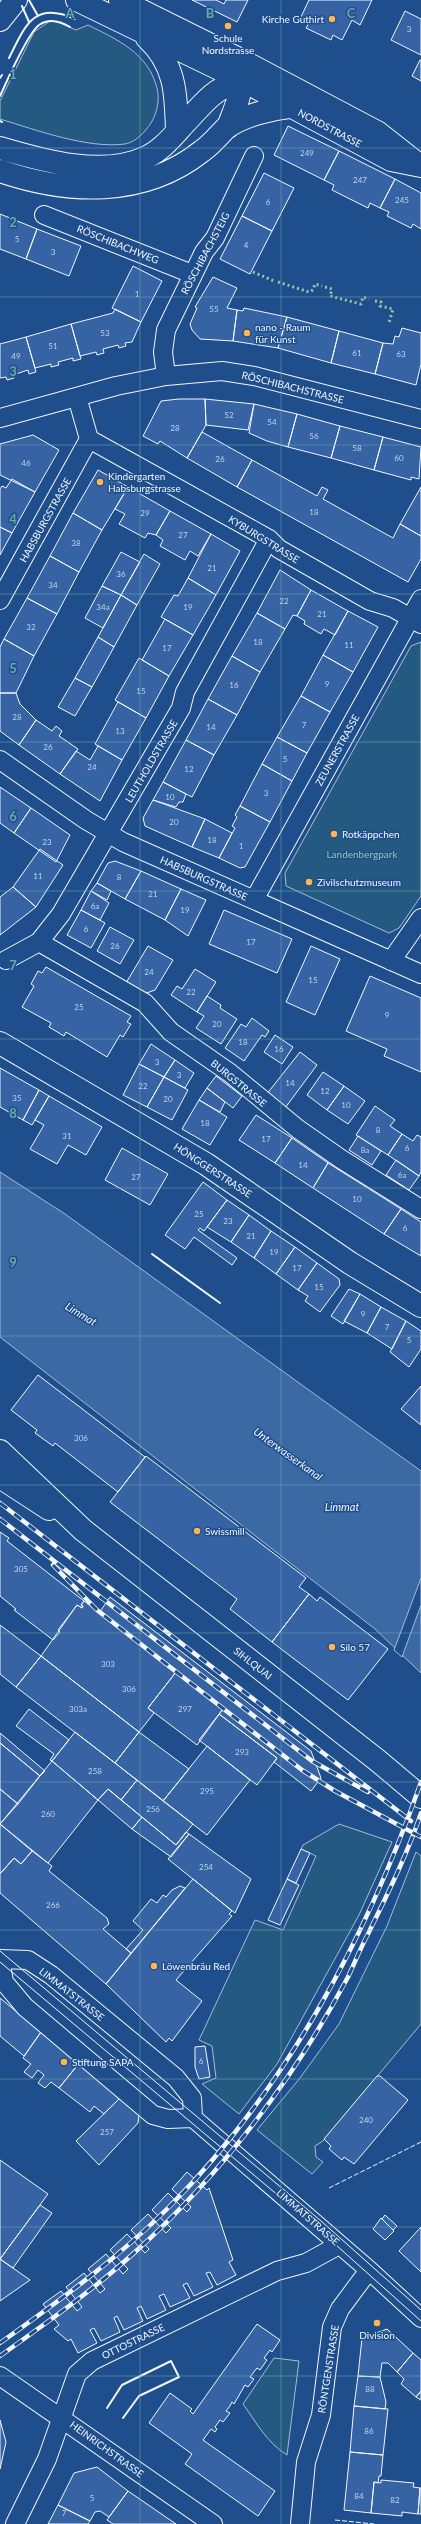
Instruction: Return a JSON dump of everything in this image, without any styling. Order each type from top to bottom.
[{"type":"street","points":[[0,20],[16,0]]},
{"type":"street","name":"NORDSTRASSE","points":[[78,0],[242,80],[289,107],[391,160],[421,166],[409,154],[377,132],[266,75],[237,58],[120,0]]},
{"type":"street","points":[[138,30],[159,49],[166,60],[176,94],[177,132]]},
{"type":"street","points":[[228,127],[241,92],[242,80],[237,58]]},
{"type":"street","points":[[0,148],[52,161],[101,166],[126,163],[148,157],[164,145],[177,132],[210,94],[229,83],[266,75]]},
{"type":"street","points":[[0,171],[16,176],[74,188],[117,188],[146,181],[166,173],[202,152],[228,127],[273,109],[289,107]]},
{"type":"street","name":"RÖSCHIBACHSTEIG","points":[[166,376],[163,352],[166,330],[192,274],[204,252],[215,238],[254,156]]},
{"type":"street","name":"RÖSCHIBACHWEG","points":[[44,215],[192,274]]},
{"type":"street","name":"RÖSCHIBACHSTRASSE","points":[[0,418],[78,397],[166,376],[222,371],[254,376],[421,419]]},
{"type":"street","points":[[78,397],[89,439]]},
{"type":"street","name":"KYBURGSTRASSE","points":[[89,439],[269,539],[279,549],[370,601],[392,608],[416,621]]},
{"type":"street","name":"HABSBURGSTRASSE","points":[[0,600],[89,439]]},
{"type":"street","name":"LEUTHOLDSTRASSE","points":[[6,960],[39,942],[61,914],[181,708],[185,692],[269,539]]},
{"type":"street","name":"ZEUNERSTRASSE","points":[[254,900],[416,621],[421,599]]},
{"type":"street","name":"HABSBURGSTRASSE","points":[[0,760],[107,833],[421,974]]},
{"type":"street","points":[[391,961],[421,918]]},
{"type":"street","name":"BURGSTRASSE","points":[[39,942],[145,1003],[171,1032],[230,1073],[298,1129],[341,1159],[421,1209]]},
{"type":"street","name":"HÖNGGERSTRASSE","points":[[0,1043],[206,1164],[350,1263],[421,1306]]},
{"type":"street","name":"SIHLQUAI","points":[[0,1451],[83,1530]]},
{"type":"street","name":"SIHLQUAI","points":[[0,1477],[83,1530],[377,1760],[421,1797]]},
{"type":"street","name":"LIMMATSTRASSE","points":[[193,2118],[192,2098],[181,2083],[51,1975],[28,1960],[0,1959],[4,1982],[25,2007],[153,2115],[168,2119],[193,2118],[369,2270],[421,2318]]},
{"type":"street","name":"OTTOSTRASSE","points":[[15,2524],[47,2459],[60,2416],[77,2374],[92,2361],[277,2271],[306,2263],[339,2245]]},
{"type":"street","name":"RÖNTGENSTRASSE","points":[[300,2524],[306,2462],[321,2415],[332,2327],[340,2309],[369,2270]]},
{"type":"street","name":"HEINRICHSTRASSE","points":[[0,2376],[60,2416],[212,2524]]},
{"type":"green space","points":[[50,21],[60,23],[76,30],[88,25],[121,42],[147,66],[153,76],[157,88],[157,106],[151,123],[136,139],[125,144],[95,144],[62,138],[0,119],[0,101],[34,32]]},
{"type":"green space","name":"Landenbergpark","points":[[421,642],[421,896],[399,928],[389,933],[286,886],[285,873],[411,646]]},
{"type":"green space","points":[[339,1824],[392,1842],[359,1915],[277,2064],[239,2114],[202,2084],[216,2078],[212,2046],[199,2040],[255,1920],[283,1930],[316,1856],[301,1849],[303,1845]]},
{"type":"green space","points":[[416,1852],[421,1856],[421,2024],[323,2141],[315,2146],[316,2157],[323,2162],[312,2174],[257,2130],[300,2078],[339,2024],[387,1926]]},
{"type":"green space","points":[[274,2358],[299,2361],[287,2455],[268,2438],[243,2404]]},
{"type":"water","name":"Limmat","points":[[0,1172],[65,1214],[421,1471],[421,1673],[375,1629],[0,1337]]},
{"type":"pier","points":[[421,1578],[421,1605],[402,1657],[394,1650]]},
{"type":"building","points":[[192,0],[216,0],[224,4],[226,0],[248,0],[237,22]]},
{"type":"building","name":"Kirche Guthirt","points":[[309,0],[372,0],[360,25],[352,20],[342,40],[333,35],[331,40],[306,28],[309,23],[300,19]]},
{"type":"building","points":[[405,11],[421,19],[421,55],[391,40]]},
{"type":"building","points":[[421,60],[421,81],[412,76]]},
{"type":"building","points":[[288,126],[339,151],[324,180],[274,155]]},
{"type":"building","points":[[339,151],[395,179],[380,208],[370,203],[368,208],[332,190],[334,185],[324,180]]},
{"type":"building","points":[[264,173],[294,188],[272,231],[242,216]]},
{"type":"building","points":[[395,179],[421,193],[421,229],[413,224],[411,228],[387,216],[389,212],[380,208]]},
{"type":"building","points":[[0,214],[37,229],[26,259],[0,249]]},
{"type":"building","points":[[242,216],[272,231],[250,274],[220,259]]},
{"type":"building","points":[[37,229],[81,246],[69,276],[26,259]]},
{"type":"building","points":[[133,266],[162,281],[141,322],[112,308]]},
{"type":"building","points":[[213,277],[237,288],[227,308],[237,310],[233,341],[200,339],[192,330],[190,324],[197,308],[195,307]]},
{"type":"building","points":[[244,308],[287,317],[278,348],[233,341],[237,310],[243,311]]},
{"type":"building","points":[[115,309],[141,322],[132,342],[125,343],[126,346],[119,348],[118,345],[103,349],[104,353],[97,355],[96,352],[80,356],[71,324],[113,313]]},
{"type":"building","points":[[287,317],[339,331],[331,363],[278,348]]},
{"type":"building","points":[[71,324],[81,359],[73,361],[73,358],[58,362],[59,365],[51,367],[51,364],[35,368],[26,337]]},
{"type":"building","points":[[402,328],[421,333],[421,364],[416,385],[375,374],[383,343],[393,344],[395,336],[399,337]]},
{"type":"building","points":[[339,331],[383,343],[375,374],[331,363]]},
{"type":"building","points":[[26,337],[36,372],[29,374],[28,370],[13,375],[14,378],[7,380],[6,377],[0,378],[0,344]]},
{"type":"building","points":[[205,399],[206,425],[187,458],[160,441],[158,444],[143,436],[161,401]]},
{"type":"building","points":[[205,399],[254,404],[248,430],[206,425]]},
{"type":"building","points":[[254,404],[297,414],[288,447],[267,441],[249,433]]},
{"type":"building","points":[[297,414],[340,426],[331,458],[288,447]]},
{"type":"building","points":[[340,426],[383,437],[374,470],[331,458]]},
{"type":"building","points":[[202,432],[252,460],[237,487],[187,458]]},
{"type":"building","points":[[33,435],[59,450],[35,492],[0,475],[0,444]]},
{"type":"building","points":[[383,437],[421,447],[419,479],[411,477],[411,480],[374,470]]},
{"type":"building","points":[[252,460],[317,496],[322,487],[328,490],[323,499],[393,538],[400,524],[421,536],[421,559],[408,582],[237,487]]},
{"type":"building","points":[[98,470],[128,487],[102,530],[73,513]]},
{"type":"building","points":[[12,479],[35,492],[12,533],[0,527],[0,489],[2,486],[6,488]]},
{"type":"building","points":[[128,487],[170,511],[156,535],[148,533],[145,538],[119,524],[125,514],[115,509]]},
{"type":"building","points":[[421,487],[421,536],[400,524]]},
{"type":"building","points":[[170,511],[211,534],[198,556],[190,551],[185,560],[160,546],[163,540],[156,535]]},
{"type":"building","points":[[73,513],[102,530],[79,572],[50,556]]},
{"type":"building","points":[[0,527],[12,533],[0,555]]},
{"type":"building","points":[[211,534],[240,551],[216,595],[188,578]]},
{"type":"building","points":[[121,552],[140,562],[121,595],[102,586]]},
{"type":"building","points":[[144,554],[160,564],[137,605],[121,595]]},
{"type":"building","points":[[50,556],[79,572],[57,614],[27,598]]},
{"type":"building","points":[[280,570],[311,590],[297,616],[293,615],[285,629],[257,613]]},
{"type":"building","points":[[188,578],[216,595],[193,635],[161,617],[174,595],[178,596]]},
{"type":"building","points":[[102,586],[121,595],[103,628],[85,618]]},
{"type":"building","points":[[311,590],[348,611],[335,635],[324,629],[321,634],[304,624],[305,621],[297,616]]},
{"type":"building","points":[[121,595],[137,605],[114,647],[98,637]]},
{"type":"building","points":[[27,598],[57,614],[34,656],[4,639]]},
{"type":"building","points":[[348,611],[378,627],[353,672],[323,655]]},
{"type":"building","points":[[257,613],[285,629],[260,672],[232,656]]},
{"type":"building","points":[[165,619],[193,635],[169,676],[142,660]]},
{"type":"building","points":[[98,637],[114,647],[92,687],[75,678]]},
{"type":"building","points":[[4,639],[34,656],[16,693],[0,693],[0,647]]},
{"type":"building","points":[[323,655],[353,672],[330,712],[301,696]]},
{"type":"building","points":[[232,656],[260,672],[237,715],[208,699]]},
{"type":"building","points":[[139,658],[169,676],[146,718],[115,700]]},
{"type":"building","points":[[75,678],[92,687],[75,716],[58,707]]},
{"type":"building","points":[[0,693],[16,693],[20,704],[36,720],[19,745],[0,731]]},
{"type":"building","points":[[301,696],[330,712],[307,753],[277,737]]},
{"type":"building","points":[[208,699],[237,715],[214,755],[186,740]]},
{"type":"building","points":[[118,702],[146,718],[122,760],[95,744]]},
{"type":"building","points":[[36,720],[52,731],[56,726],[62,731],[59,736],[78,749],[60,774],[19,745]]},
{"type":"building","points":[[277,737],[307,753],[292,781],[262,764]]},
{"type":"building","points":[[186,740],[214,755],[192,797],[163,782]]},
{"type":"building","points":[[98,746],[122,760],[100,801],[60,774],[76,751],[90,760]]},
{"type":"building","points":[[262,764],[292,781],[270,822],[240,806]]},
{"type":"building","points":[[163,782],[186,794],[183,802],[179,802],[176,807],[153,800]]},
{"type":"building","points":[[0,787],[31,808],[14,833],[0,823]]},
{"type":"building","points":[[153,800],[205,819],[192,847],[145,826],[143,818]]},
{"type":"building","points":[[240,806],[270,822],[245,867],[240,868],[219,858],[235,828],[232,826],[237,817],[235,815]]},
{"type":"building","points":[[31,808],[70,835],[56,862],[14,833]]},
{"type":"building","points":[[205,819],[232,833],[219,858],[192,847]]},
{"type":"building","points":[[40,849],[63,865],[36,907],[13,887]]},
{"type":"building","points":[[115,861],[141,871],[125,899],[97,883],[108,863]]},
{"type":"building","points":[[141,871],[181,889],[165,920],[125,899]]},
{"type":"building","points":[[97,883],[111,891],[107,900],[91,891]]},
{"type":"building","points":[[13,887],[36,907],[0,935],[0,897]]},
{"type":"building","points":[[181,889],[206,900],[188,936],[165,920]]},
{"type":"building","points":[[91,891],[109,903],[100,920],[81,910]]},
{"type":"building","points":[[81,910],[105,923],[91,948],[67,935]]},
{"type":"building","points":[[224,910],[292,939],[277,973],[209,944]]},
{"type":"building","points":[[110,927],[134,940],[120,964],[97,951]]},
{"type":"building","points":[[148,946],[173,960],[155,990],[144,994],[126,983]]},
{"type":"building","points":[[311,946],[340,959],[315,1015],[286,1002]]},
{"type":"building","points":[[46,967],[131,1016],[127,1022],[131,1024],[123,1037],[120,1035],[107,1057],[66,1032],[64,1036],[49,1027],[51,1023],[22,1007],[34,986],[31,984],[38,971],[42,973]]},
{"type":"building","points":[[195,969],[216,982],[197,1012],[171,995],[177,986],[182,989]]},
{"type":"building","points":[[370,976],[421,998],[421,1072],[384,1056],[387,1049],[346,1031]]},
{"type":"building","points":[[207,996],[221,1005],[220,1008],[237,1019],[221,1044],[196,1028],[204,1016],[197,1012]]},
{"type":"building","points":[[252,1018],[269,1031],[265,1037],[262,1035],[244,1061],[225,1048],[241,1024],[246,1027]]},
{"type":"building","points":[[275,1035],[293,1047],[282,1064],[264,1052]]},
{"type":"building","points":[[151,1044],[175,1060],[164,1077],[139,1064]]},
{"type":"building","points":[[300,1052],[317,1065],[285,1108],[266,1095]]},
{"type":"building","points":[[175,1060],[194,1073],[185,1088],[164,1077]]},
{"type":"building","points":[[139,1064],[164,1077],[147,1107],[123,1095]]},
{"type":"building","points":[[0,1068],[39,1090],[23,1120],[0,1107]]},
{"type":"building","points":[[323,1072],[344,1086],[327,1110],[307,1095]]},
{"type":"building","points":[[216,1076],[242,1096],[233,1108],[207,1088]]},
{"type":"building","points":[[164,1077],[188,1090],[172,1120],[147,1107]]},
{"type":"building","points":[[344,1086],[365,1101],[348,1124],[327,1110]]},
{"type":"building","points":[[207,1088],[225,1102],[220,1112],[199,1100]]},
{"type":"building","points":[[39,1090],[49,1096],[32,1125],[23,1120]]},
{"type":"building","points":[[49,1096],[102,1127],[86,1155],[68,1145],[57,1164],[30,1149],[44,1125],[35,1120]]},
{"type":"building","points":[[199,1100],[227,1117],[210,1145],[182,1129]]},
{"type":"building","points":[[375,1106],[395,1120],[390,1126],[402,1134],[388,1155],[356,1135]]},
{"type":"building","points":[[256,1115],[292,1138],[275,1163],[239,1140]]},
{"type":"building","points":[[402,1134],[413,1141],[417,1135],[421,1137],[421,1172],[419,1176],[388,1155]]},
{"type":"building","points":[[358,1136],[381,1151],[372,1165],[349,1150]]},
{"type":"building","points":[[292,1138],[328,1163],[313,1188],[275,1163]]},
{"type":"building","points":[[122,1148],[168,1174],[150,1205],[105,1180]]},
{"type":"building","points":[[396,1160],[419,1176],[409,1190],[386,1175]]},
{"type":"building","points":[[328,1163],[401,1209],[384,1234],[313,1188]]},
{"type":"building","points":[[203,1182],[227,1200],[204,1231],[200,1228],[198,1230],[237,1258],[232,1265],[194,1237],[185,1249],[165,1235]]},
{"type":"building","points":[[227,1200],[249,1215],[231,1242],[207,1227]]},
{"type":"building","points":[[401,1209],[421,1222],[421,1256],[384,1234]]},
{"type":"building","points":[[249,1215],[271,1231],[254,1258],[231,1242]]},
{"type":"building","points":[[271,1231],[295,1247],[276,1274],[254,1258]]},
{"type":"building","points":[[295,1247],[317,1263],[298,1290],[276,1274]]},
{"type":"building","points":[[317,1263],[339,1279],[340,1285],[320,1312],[305,1301],[308,1296],[298,1290]]},
{"type":"building","points":[[349,1289],[360,1294],[343,1324],[331,1316]]},
{"type":"building","points":[[360,1294],[381,1307],[367,1333],[344,1321]]},
{"type":"building","points":[[381,1307],[406,1321],[392,1349],[367,1333]]},
{"type":"building","points":[[406,1321],[421,1331],[421,1349],[409,1367],[390,1352]]},
{"type":"building","points":[[38,1375],[145,1457],[118,1492],[55,1443],[53,1446],[35,1433],[37,1430],[11,1410]]},
{"type":"building","points":[[421,1386],[421,1425],[401,1409]]},
{"type":"building","name":"Swissmill","points":[[146,1456],[306,1578],[299,1587],[309,1594],[272,1642],[230,1609],[237,1599],[110,1502]]},
{"type":"building","points":[[0,1532],[9,1538],[7,1541],[84,1601],[81,1605],[83,1606],[82,1608],[77,1605],[58,1630],[60,1632],[53,1640],[14,1610],[16,1609],[0,1596]]},
{"type":"building","name":"Silo 57","points":[[309,1594],[317,1601],[320,1597],[388,1649],[348,1700],[272,1642]]},
{"type":"building","points":[[110,1597],[311,1751],[321,1778],[311,1791],[274,1762],[277,1758],[219,1714],[223,1709],[99,1613]]},
{"type":"building","points":[[84,1601],[176,1672],[148,1708],[154,1713],[139,1732],[41,1656],[77,1605],[82,1608],[83,1606],[81,1605]]},
{"type":"building","points":[[0,1625],[41,1656],[16,1687],[0,1674]]},
{"type":"building","points":[[41,1656],[139,1732],[115,1763],[16,1687]]},
{"type":"building","points":[[176,1672],[223,1709],[197,1745],[148,1708]]},
{"type":"building","points":[[29,1709],[69,1740],[52,1761],[50,1760],[54,1754],[16,1726]]},
{"type":"building","points":[[219,1714],[277,1758],[257,1785],[199,1740]]},
{"type":"building","points":[[75,1732],[137,1780],[121,1800],[108,1789],[98,1800],[52,1761]]},
{"type":"building","points":[[139,1732],[189,1769],[163,1801],[115,1763]]},
{"type":"building","points":[[0,1733],[45,1771],[40,1776],[0,1743]]},
{"type":"building","points":[[0,1743],[40,1776],[18,1804],[0,1789]]},
{"type":"building","points":[[207,1746],[250,1780],[207,1835],[163,1801]]},
{"type":"building","points":[[52,1761],[98,1800],[48,1863],[0,1824]]},
{"type":"building","points":[[137,1780],[193,1824],[176,1845],[121,1800]]},
{"type":"building","points":[[0,1789],[18,1804],[0,1824]]},
{"type":"building","points":[[108,1789],[142,1817],[132,1829],[98,1800]]},
{"type":"building","points":[[142,1817],[176,1845],[186,1832],[189,1834],[171,1857],[132,1829]]},
{"type":"building","points":[[0,1824],[32,1851],[21,1864],[14,1858],[0,1874]]},
{"type":"building","points":[[189,1834],[251,1879],[235,1913],[168,1859]]},
{"type":"building","points":[[301,1849],[310,1853],[296,1883],[287,1879]]},
{"type":"building","points":[[32,1851],[52,1866],[49,1871],[107,1918],[109,1924],[103,1929],[131,1953],[106,1984],[0,1893],[0,1874],[14,1858],[21,1864]]},
{"type":"building","name":"Löwenbräu Red","points":[[193,1879],[232,1911],[229,1914],[232,1916],[176,1980],[202,2001],[172,2041],[169,2038],[166,2042],[106,1984]]},
{"type":"building","points":[[287,1879],[299,1885],[280,1925],[268,1920]]},
{"type":"building","points":[[180,1886],[185,1888],[131,1953],[126,1949],[143,1930],[133,1921],[151,1899],[157,1903],[163,1895],[166,1897],[172,1890]]},
{"type":"building","points":[[0,1998],[41,2032],[24,2056],[0,2036]]},
{"type":"building","points":[[41,2032],[80,2062],[59,2088],[51,2082],[45,2088],[38,2083],[44,2075],[38,2070],[32,2078],[24,2072],[31,2064],[23,2058]]},
{"type":"building","points":[[205,2046],[210,2077],[199,2079],[195,2067],[195,2047]]},
{"type":"building","points":[[80,2062],[120,2098],[104,2114],[94,2106],[90,2112],[59,2088]]},
{"type":"building","points":[[377,2076],[380,2076],[408,2100],[354,2164],[344,2157],[342,2160],[329,2149],[331,2146],[324,2139]]},
{"type":"building","points":[[120,2098],[139,2115],[138,2123],[99,2165],[76,2141]]},
{"type":"building","points":[[0,2160],[48,2194],[0,2259]]},
{"type":"building","points":[[187,2172],[207,2190],[209,2188],[233,2260],[229,2262],[236,2275],[217,2285],[210,2272],[206,2273],[213,2287],[194,2296],[187,2283],[183,2285],[190,2298],[170,2307],[164,2294],[159,2296],[166,2310],[147,2319],[141,2306],[137,2308],[143,2321],[124,2330],[117,2316],[114,2318],[120,2332],[101,2341],[94,2328],[90,2330],[97,2343],[78,2353],[71,2339],[68,2341],[54,2329],[59,2325],[43,2304],[61,2291],[77,2311],[82,2307],[66,2287],[84,2273],[100,2293],[105,2289],[88,2269],[106,2254],[123,2274],[128,2269],[110,2250],[127,2234],[145,2253],[149,2249],[131,2230],[148,2214],[166,2233],[171,2228],[152,2210],[168,2193],[187,2212],[191,2207],[172,2189]]},
{"type":"building","points":[[40,2205],[52,2213],[13,2268],[0,2259]]},
{"type":"building","points":[[385,2215],[397,2226],[393,2230],[382,2219]]},
{"type":"building","points":[[381,2218],[394,2231],[385,2240],[373,2229]]},
{"type":"building","points":[[421,2227],[421,2272],[399,2251]]},
{"type":"building","points":[[0,2259],[30,2280],[0,2301]]},
{"type":"building","points":[[257,2324],[280,2340],[272,2352],[270,2350],[264,2358],[267,2360],[260,2370],[257,2368],[250,2377],[254,2379],[248,2387],[245,2385],[234,2404],[232,2402],[226,2411],[230,2413],[223,2422],[220,2420],[215,2427],[217,2429],[215,2432],[211,2429],[203,2440],[275,2491],[258,2516],[185,2464],[192,2454],[149,2423],[170,2393],[192,2409],[190,2411],[193,2414]]},
{"type":"building","points":[[387,2329],[413,2353],[397,2372],[388,2363],[382,2363],[380,2377],[358,2376],[362,2338]]},
{"type":"building","points":[[413,2353],[421,2360],[421,2391],[416,2397],[401,2384],[404,2379],[397,2372]]},
{"type":"building","points":[[358,2376],[380,2377],[386,2402],[385,2409],[354,2406]]},
{"type":"building","points":[[421,2391],[421,2400],[416,2397]]},
{"type":"building","points":[[354,2406],[388,2409],[383,2455],[350,2452]]},
{"type":"building","points":[[0,2420],[6,2442],[0,2469]]},
{"type":"building","points":[[350,2452],[383,2455],[381,2476],[379,2476],[378,2483],[374,2482],[371,2513],[344,2510]]},
{"type":"building","points":[[97,2467],[128,2491],[109,2517],[100,2511],[95,2512],[90,2521],[58,2505],[74,2473]]},
{"type":"building","points":[[381,2480],[414,2483],[413,2487],[420,2488],[418,2514],[402,2512],[402,2516],[371,2513],[374,2482],[381,2483]]},
{"type":"building","points":[[420,2488],[421,2514],[418,2514]]},
{"type":"building","points":[[128,2491],[176,2524],[113,2524],[107,2520]]},
{"type":"building","points":[[58,2505],[90,2521],[88,2524],[48,2524]]},
{"type":"tram line","points":[[0,1951],[321,2221],[421,2310]]},
{"type":"tram line","points":[[0,1962],[317,2228],[421,2321]]},
{"type":"railway","points":[[0,1503],[411,1821]]},
{"type":"railway","points":[[0,1519],[312,1761],[368,1792]]},
{"type":"railway","points":[[53,1565],[97,1610],[302,1770],[335,1791],[421,1837]]},
{"type":"railway","points":[[0,2343],[87,2279],[149,2227],[210,2162],[249,2114],[285,2063],[318,2009],[348,1954],[375,1898],[421,1782]]},
{"type":"railway","points":[[0,2356],[85,2294],[134,2253],[196,2192],[253,2124],[304,2052],[348,1977],[397,1874],[421,1813]]},
{"type":"hedge","points":[[253,272],[274,281]]},
{"type":"hedge","points":[[278,282],[309,292],[313,290],[315,284],[322,286]]},
{"type":"hedge","points":[[325,287],[332,289],[330,296],[361,304],[363,297],[369,299]]},
{"type":"hedge","points":[[375,301],[381,302],[380,306],[393,309],[389,323]]},
{"type":"fence","points":[[329,2188],[421,2142]]},
{"type":"fence","points":[[335,2520],[374,2524]]},
{"type":"wall","points":[[29,0],[38,16]]},
{"type":"wall","points":[[22,6],[29,22]]},
{"type":"wall","points":[[9,58],[20,36],[33,19],[40,15],[50,13],[61,14],[75,19]]},
{"type":"wall","points":[[0,96],[23,47],[39,25],[54,21],[70,27]]},
{"type":"wall","points":[[152,1254],[220,1303]]},
{"type":"wall","points":[[107,2408],[122,2385],[171,2361],[179,2377],[139,2396],[123,2418]]},
{"type":"place","name":"Kirche Guthirt","points":[[332,19]]},
{"type":"place","name":"Schule Nordstrasse","points":[[228,26]]},
{"type":"place","name":"nano - Raum für Kunst","points":[[247,333]]},
{"type":"place","name":"Kindergarten Habsburgstrasse","points":[[100,482]]},
{"type":"place","name":"Rotkäppchen","points":[[334,834]]},
{"type":"place","name":"Zivilschutzmuseum","points":[[309,882]]},
{"type":"place","name":"Swissmill","points":[[197,1531]]},
{"type":"place","name":"Silo 57","points":[[332,1647]]},
{"type":"place","name":"Löwenbräu Red","points":[[154,1966]]},
{"type":"place","name":"Stiftung SAPA","points":[[64,2062]]},
{"type":"place","name":"Division","points":[[377,2323]]},
{"type":"water label","name":"Unterwasserkanal","points":[[288,1454]]}]
